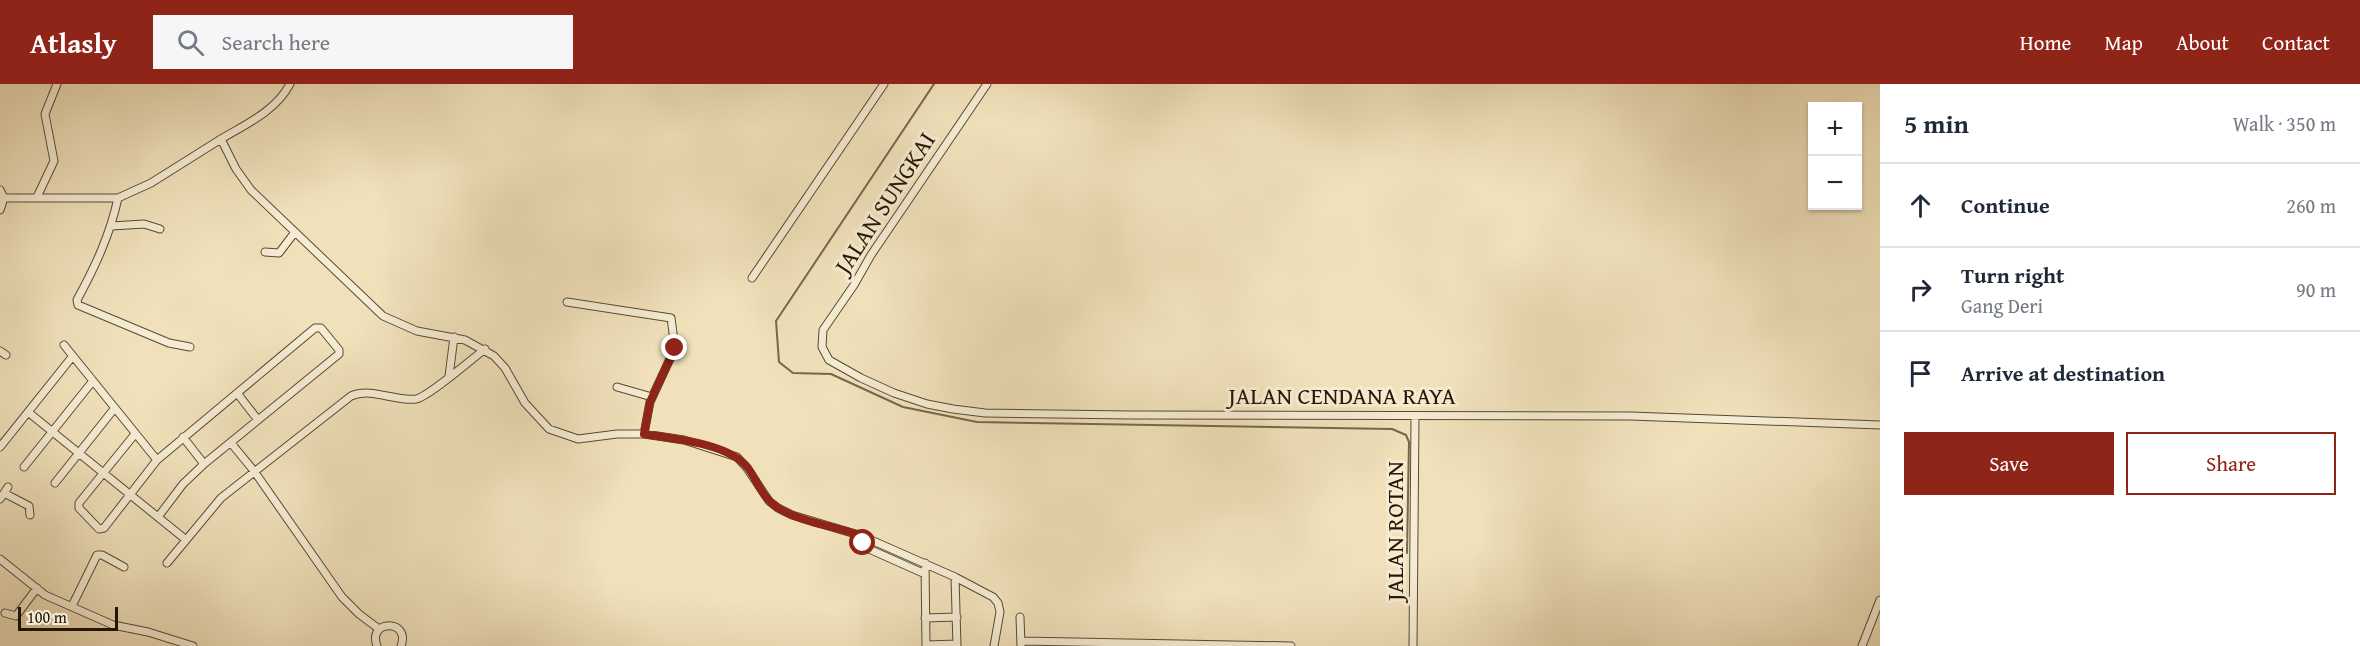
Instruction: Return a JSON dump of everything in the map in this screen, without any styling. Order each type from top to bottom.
[{"type":"street","points":[[36,197],[54,161],[45,114],[57,84]]},
{"type":"street","points":[[2,198],[118,198],[151,183],[273,106],[284,95],[290,84]]},
{"type":"street","points":[[752,278],[884,84]]},
{"type":"street","name":"JALAN SUNGKAI","points":[[822,347],[823,330],[854,285],[876,247],[987,84]]},
{"type":"street","points":[[221,139],[246,185],[383,316],[417,331],[454,337],[485,349],[500,361],[525,403],[549,429],[578,439],[617,434],[644,434],[684,441],[737,457],[769,501],[778,508],[792,515],[862,536],[985,591],[998,603],[1000,612],[994,646]]},
{"type":"street","points":[[0,190],[2,198],[0,210]]},
{"type":"street","points":[[118,198],[112,226],[95,267],[77,300],[78,305],[169,343],[190,347]]},
{"type":"street","points":[[112,226],[144,224],[160,229]]},
{"type":"street","points":[[265,252],[279,254],[295,232]]},
{"type":"street","points":[[567,302],[671,318],[675,348],[652,397],[644,434]]},
{"type":"street","points":[[135,434],[79,505],[97,528],[104,528],[157,460],[315,328],[321,328],[339,350],[339,354],[204,464],[183,484],[158,517]]},
{"type":"street","points":[[449,376],[454,337]]},
{"type":"street","points":[[64,345],[157,460]]},
{"type":"street","name":"JALAN CENDANA RAYA","points":[[822,347],[829,360],[894,393],[927,404],[985,413],[1415,417],[1631,416],[1880,425]]},
{"type":"street","points":[[167,563],[221,498],[351,396],[370,393],[416,399],[432,392],[485,349]]},
{"type":"street","points":[[0,447],[72,357]]},
{"type":"street","points":[[24,467],[92,382]]},
{"type":"street","points":[[617,387],[652,397]]},
{"type":"street","points":[[237,393],[258,420]]},
{"type":"street","points":[[55,483],[114,409]]},
{"type":"street","points":[[28,412],[186,539]]},
{"type":"street","name":"JALAN ROTAN","points":[[1413,646],[1415,417]]},
{"type":"street","points":[[183,437],[204,464]]},
{"type":"street","points":[[231,443],[254,471],[342,597],[379,629]]},
{"type":"street","points":[[4,493],[29,506],[30,514]]},
{"type":"street","points":[[862,536],[863,543],[869,549],[925,574]]},
{"type":"street","points":[[72,606],[97,555],[102,555],[124,567]]},
{"type":"street","points":[[0,559],[45,595],[113,625],[148,632],[193,646]]},
{"type":"street","points":[[925,563],[926,645],[957,645],[955,577]]},
{"type":"street","points":[[6,613],[16,616],[37,588]]},
{"type":"street","points":[[1862,646],[1880,600]]},
{"type":"street","points":[[925,618],[957,617]]},
{"type":"street","points":[[1020,617],[1021,643],[1291,646]]},
{"type":"street","points":[[377,646],[375,639],[379,629],[389,625],[396,627],[403,636],[401,646]]},
{"type":"waterway","points":[[934,84],[776,321],[779,362],[793,373],[831,374],[903,407],[977,422],[1392,429],[1406,435],[1409,442],[1407,553]]},
{"type":"route","points":[[675,348],[650,402],[644,434],[684,441],[724,451],[737,457],[772,504],[792,515],[851,531],[862,536],[863,543]]}]
